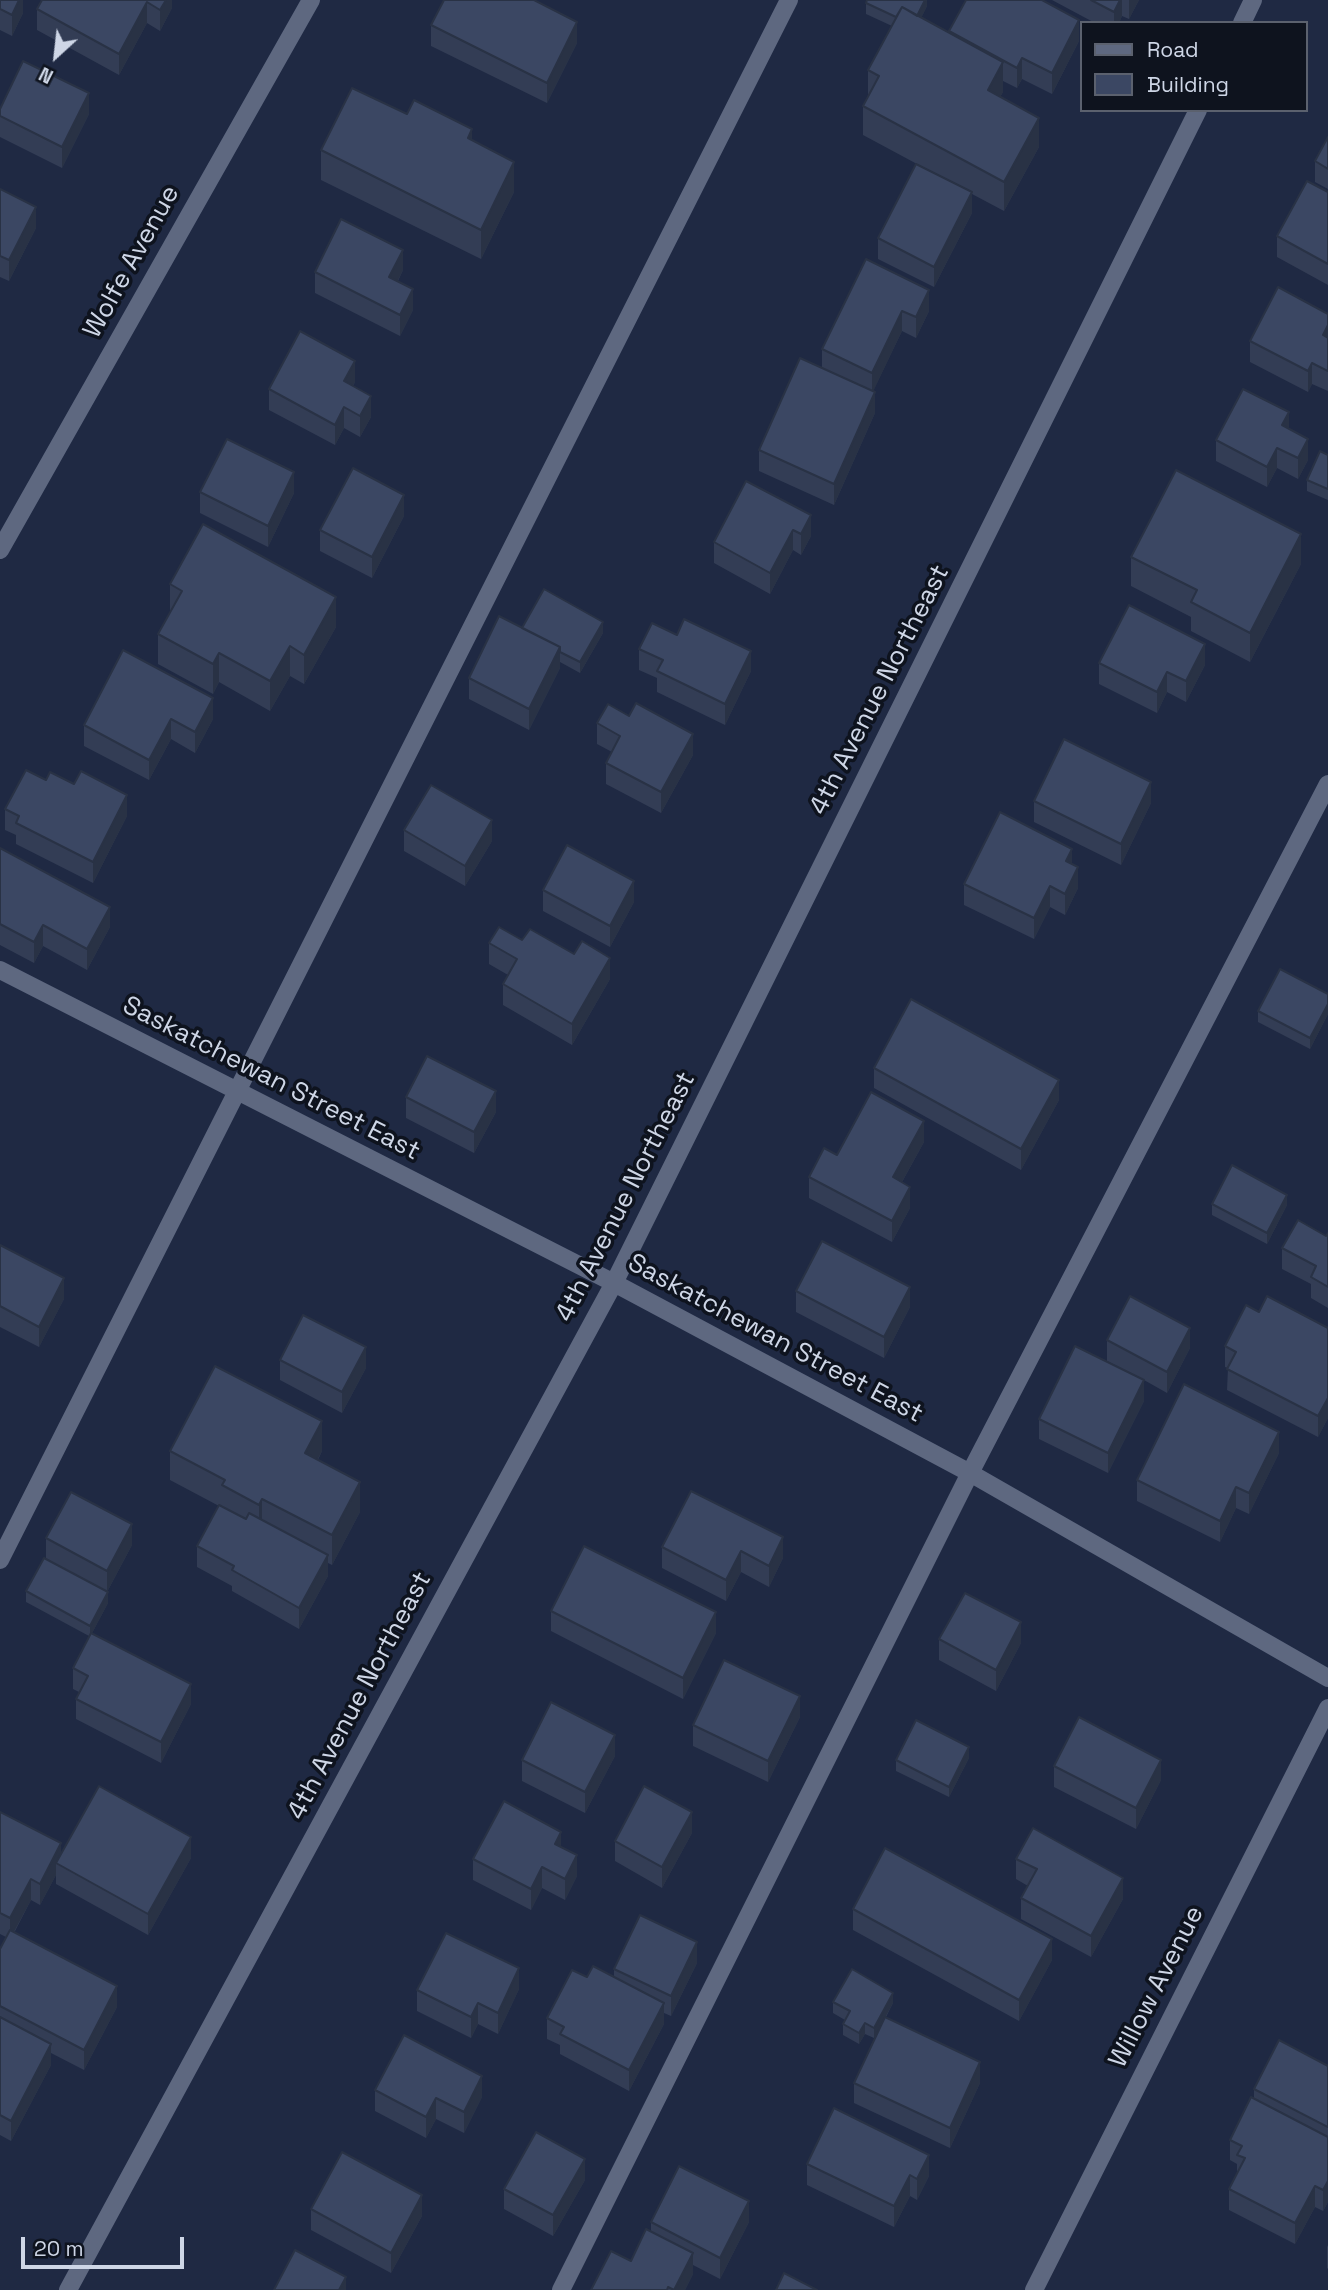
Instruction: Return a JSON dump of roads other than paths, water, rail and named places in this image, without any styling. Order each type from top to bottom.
[{"type":"street","name":"Wolfe Avenue","points":[[0,550],[311,0]]},
{"type":"street","points":[[0,1560],[789,0]]},
{"type":"street","points":[[1243,21],[1253,0]]},
{"type":"street","name":"4th Avenue Northeast","points":[[68,2290],[614,1283],[1197,112]]},
{"type":"street","points":[[561,2290],[970,1473],[1328,784]]},
{"type":"street","name":"Saskatchewan Street East","points":[[0,970],[614,1283],[970,1473],[1328,1678]]},
{"type":"street","name":"Willow Avenue","points":[[1034,2290],[1328,1708]]}]
